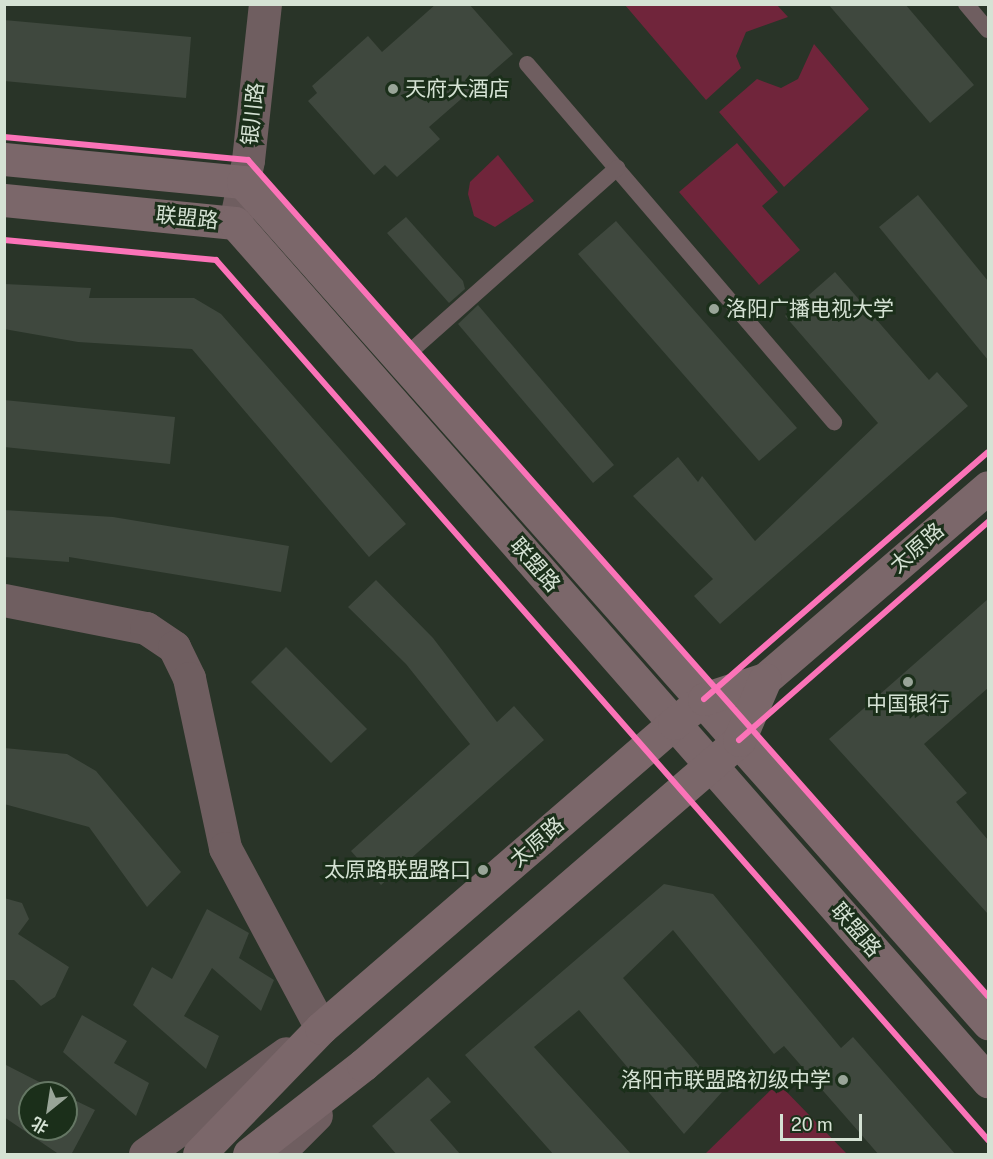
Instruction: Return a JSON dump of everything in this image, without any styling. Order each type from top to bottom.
[{"type":"main road","name":"联盟路","points":[[4,159],[243,182],[704,699],[988,1023]]},
{"type":"main road","name":"联盟路","points":[[4,200],[235,223],[988,1081]]},
{"type":"main road","name":"太原路","points":[[199,1155],[321,1028],[674,723],[704,699],[765,680],[988,487]]},
{"type":"main road","name":"太原路","points":[[249,1155],[363,1065],[739,740],[765,680]]},
{"type":"street","name":"银川路","points":[[235,223],[243,182],[266,4]]},
{"type":"street","points":[[4,600],[146,628],[174,647],[189,678],[225,848],[321,1028]]},
{"type":"street","name":"太原路","points":[[145,1155],[321,1028]]},
{"type":"street","name":"太原路","points":[[277,1155],[363,1065]]},
{"type":"lane","points":[[966,4],[988,30]]},
{"type":"lane","points":[[528,64],[834,422]]},
{"type":"lane","points":[[402,359],[617,168]]},
{"type":"shaded area","points":[[625,5],[777,5],[788,17],[746,32],[736,56],[741,68],[706,100]]},
{"type":"shaded area","points":[[814,44],[869,109],[784,187],[719,112],[757,79],[781,88],[798,79]]},
{"type":"shaded area","points":[[737,143],[778,192],[762,206],[800,250],[759,285],[679,192]]},
{"type":"shaded area","points":[[498,155],[534,201],[495,227],[474,216],[468,194],[470,182]]},
{"type":"shaded area","points":[[778,1083],[847,1154],[705,1154]]},
{"type":"building","name":"天府大酒店","points":[[436,4],[469,4],[513,54],[429,127],[440,139],[397,177],[385,165],[374,175],[308,101],[317,93],[312,86],[368,36],[382,52]]},
{"type":"building","points":[[828,4],[905,4],[974,85],[930,123]]},
{"type":"building","points":[[4,20],[191,37],[186,98],[4,81]]},
{"type":"building","points":[[918,195],[988,281],[988,360],[879,227]]},
{"type":"building","points":[[406,217],[463,281],[465,289],[449,303],[387,233]]},
{"type":"building","points":[[616,221],[797,428],[759,461],[578,254]]},
{"type":"building","points":[[835,272],[929,380],[937,372],[968,406],[720,624],[694,596],[713,579],[633,496],[678,457],[698,482],[702,476],[755,541],[878,423],[785,316]]},
{"type":"building","points":[[4,284],[91,288],[89,298],[194,298],[221,314],[406,524],[369,557],[192,349],[78,342],[4,329]]},
{"type":"building","points":[[478,305],[614,465],[593,483],[458,324]]},
{"type":"building","points":[[4,400],[175,417],[170,464],[4,447]]},
{"type":"building","points":[[4,510],[113,517],[289,546],[281,592],[69,557],[69,562],[4,557]]},
{"type":"building","points":[[376,580],[433,638],[497,722],[514,706],[544,740],[381,885],[351,851],[470,744],[406,664],[348,607]]},
{"type":"building","points":[[988,599],[988,688],[924,744],[967,793],[956,802],[988,840],[988,914],[829,739]]},
{"type":"building","points":[[286,647],[367,729],[331,763],[251,682]]},
{"type":"building","points":[[4,748],[67,754],[96,771],[181,872],[147,907],[89,827],[4,804]]},
{"type":"building","points":[[664,884],[713,894],[841,1048],[853,1037],[956,1155],[879,1155],[784,1046],[774,1054],[673,930],[623,978],[722,1092],[684,1134],[579,1010],[534,1047],[632,1155],[554,1155],[465,1055]]},
{"type":"building","points":[[4,898],[22,903],[29,919],[18,934],[69,967],[55,997],[41,1006],[14,980],[4,980]]},
{"type":"building","points":[[207,909],[249,933],[239,958],[274,980],[261,1011],[212,968],[184,1016],[219,1036],[206,1069],[133,1005],[152,967],[172,979]]},
{"type":"building","points":[[82,1015],[127,1041],[114,1063],[149,1083],[136,1116],[63,1052]]},
{"type":"building","points":[[4,1064],[37,1081],[18,1081],[18,1126],[4,1117]]},
{"type":"building","points":[[428,1077],[451,1102],[430,1120],[461,1155],[397,1155],[372,1126]]},
{"type":"building","points":[[78,1102],[95,1110],[71,1155],[60,1155],[39,1141],[78,1141]]},
{"type":"cycle path","points":[[4,137],[248,160],[988,996]]},
{"type":"cycle path","points":[[4,240],[216,260],[988,1140]]},
{"type":"cycle path","points":[[704,699],[988,452]]},
{"type":"cycle path","points":[[739,740],[988,522]]},
{"type":"place","name":"天府大酒店","points":[[393,89]]},
{"type":"place","name":"洛阳广播电视大学","points":[[714,309]]},
{"type":"place","name":"中国银行","points":[[908,682]]},
{"type":"place","name":"太原路联盟路口","points":[[483,870]]},
{"type":"place","name":"洛阳市联盟路初级中学","points":[[843,1080]]}]
